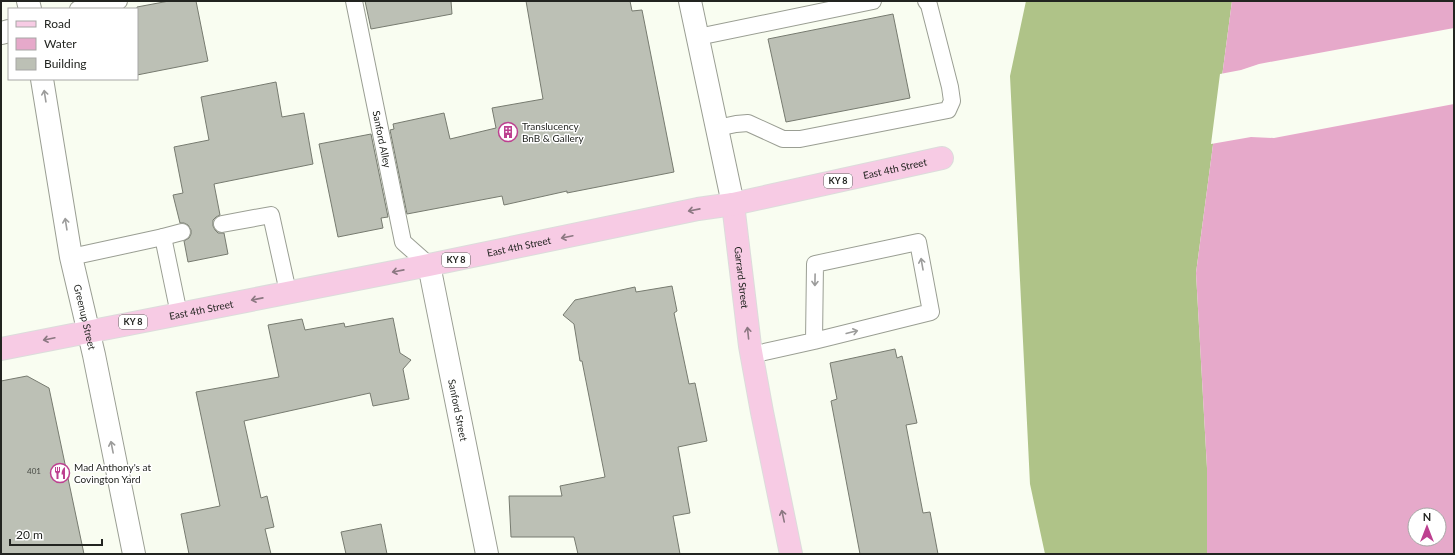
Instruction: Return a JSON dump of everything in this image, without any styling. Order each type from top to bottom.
[{"type":"main road","name":"East 4th Street","points":[[1,349],[429,265],[698,209],[733,204],[942,158]]},
{"type":"main road","name":"Garrard Street","points":[[733,204],[751,355],[791,554]]},
{"type":"street","name":"Garrard Street","points":[[690,1],[733,204]]},
{"type":"street","name":"Greenup Street","points":[[42,80],[71,257],[95,362],[134,554]]},
{"type":"street","name":"Sanford Street","points":[[429,265],[487,554]]},
{"type":"lane","points":[[83,8],[119,1]]},
{"type":"lane","name":"Sanford Alley","points":[[354,1],[402,242],[429,265]]},
{"type":"lane","points":[[698,37],[873,1]]},
{"type":"lane","points":[[717,128],[748,123],[783,139],[800,139],[948,110],[952,101],[950,88],[929,6],[926,1]]},
{"type":"lane","points":[[222,224],[271,215],[288,292]]},
{"type":"lane","points":[[71,257],[182,232]]},
{"type":"lane","points":[[163,237],[179,314]]},
{"type":"lane","points":[[751,355],[814,341],[931,312],[918,242],[815,264],[814,341]]},
{"type":"green space","points":[[1026,1],[1232,1],[1196,273],[1207,468],[1207,554],[1045,554],[1030,484],[1010,76]]},
{"type":"water","points":[[1232,1],[1454,1],[1454,554],[1207,554],[1207,468],[1196,273]]},
{"type":"pier","points":[[1454,28],[1454,104],[1274,138],[1251,137],[1211,144],[1220,74],[1241,70],[1259,64]]},
{"type":"building","points":[[169,1],[196,1],[208,61],[138,75],[137,7]]},
{"type":"building","points":[[365,1],[451,1],[452,14],[371,29]]},
{"type":"building","points":[[526,1],[630,1],[632,11],[642,10],[674,172],[567,193],[567,191],[504,205],[502,196],[407,214],[390,130],[394,129],[393,124],[444,113],[450,139],[496,128],[492,108],[543,99]]},
{"type":"building","points":[[893,14],[910,98],[786,122],[768,39]]},
{"type":"building","points":[[276,82],[282,117],[304,113],[313,164],[214,184],[220,215],[213,220],[213,226],[218,233],[224,233],[228,254],[188,262],[184,241],[189,238],[191,230],[188,225],[180,223],[173,195],[183,193],[174,147],[209,140],[201,97]]},
{"type":"building","points":[[371,134],[388,217],[381,218],[383,228],[338,237],[319,144]]},
{"type":"building","points":[[672,286],[677,311],[674,313],[689,384],[695,383],[707,441],[678,447],[690,513],[673,516],[680,554],[578,554],[574,537],[511,537],[509,496],[562,496],[560,486],[605,477],[582,361],[580,361],[574,324],[563,315],[575,300],[635,287],[636,292]]},
{"type":"building","points":[[393,318],[400,353],[411,360],[403,369],[409,399],[373,406],[370,393],[244,421],[261,498],[267,496],[274,527],[265,529],[271,554],[189,554],[181,514],[220,506],[196,392],[279,377],[268,325],[302,319],[305,330],[344,323],[345,327]]},
{"type":"building","points":[[895,349],[897,358],[902,356],[917,423],[906,425],[923,513],[930,512],[938,554],[860,554],[831,401],[837,399],[830,363]]},
{"type":"building","points":[[27,376],[49,388],[84,554],[1,554],[1,381]]},
{"type":"building","points":[[381,524],[387,554],[346,554],[341,532]]},
{"type":"place","name":"Translucency BnB & Gallery","points":[[508,132]]},
{"type":"place","name":"Mad Anthony's at Covington Yard","points":[[60,473]]}]
